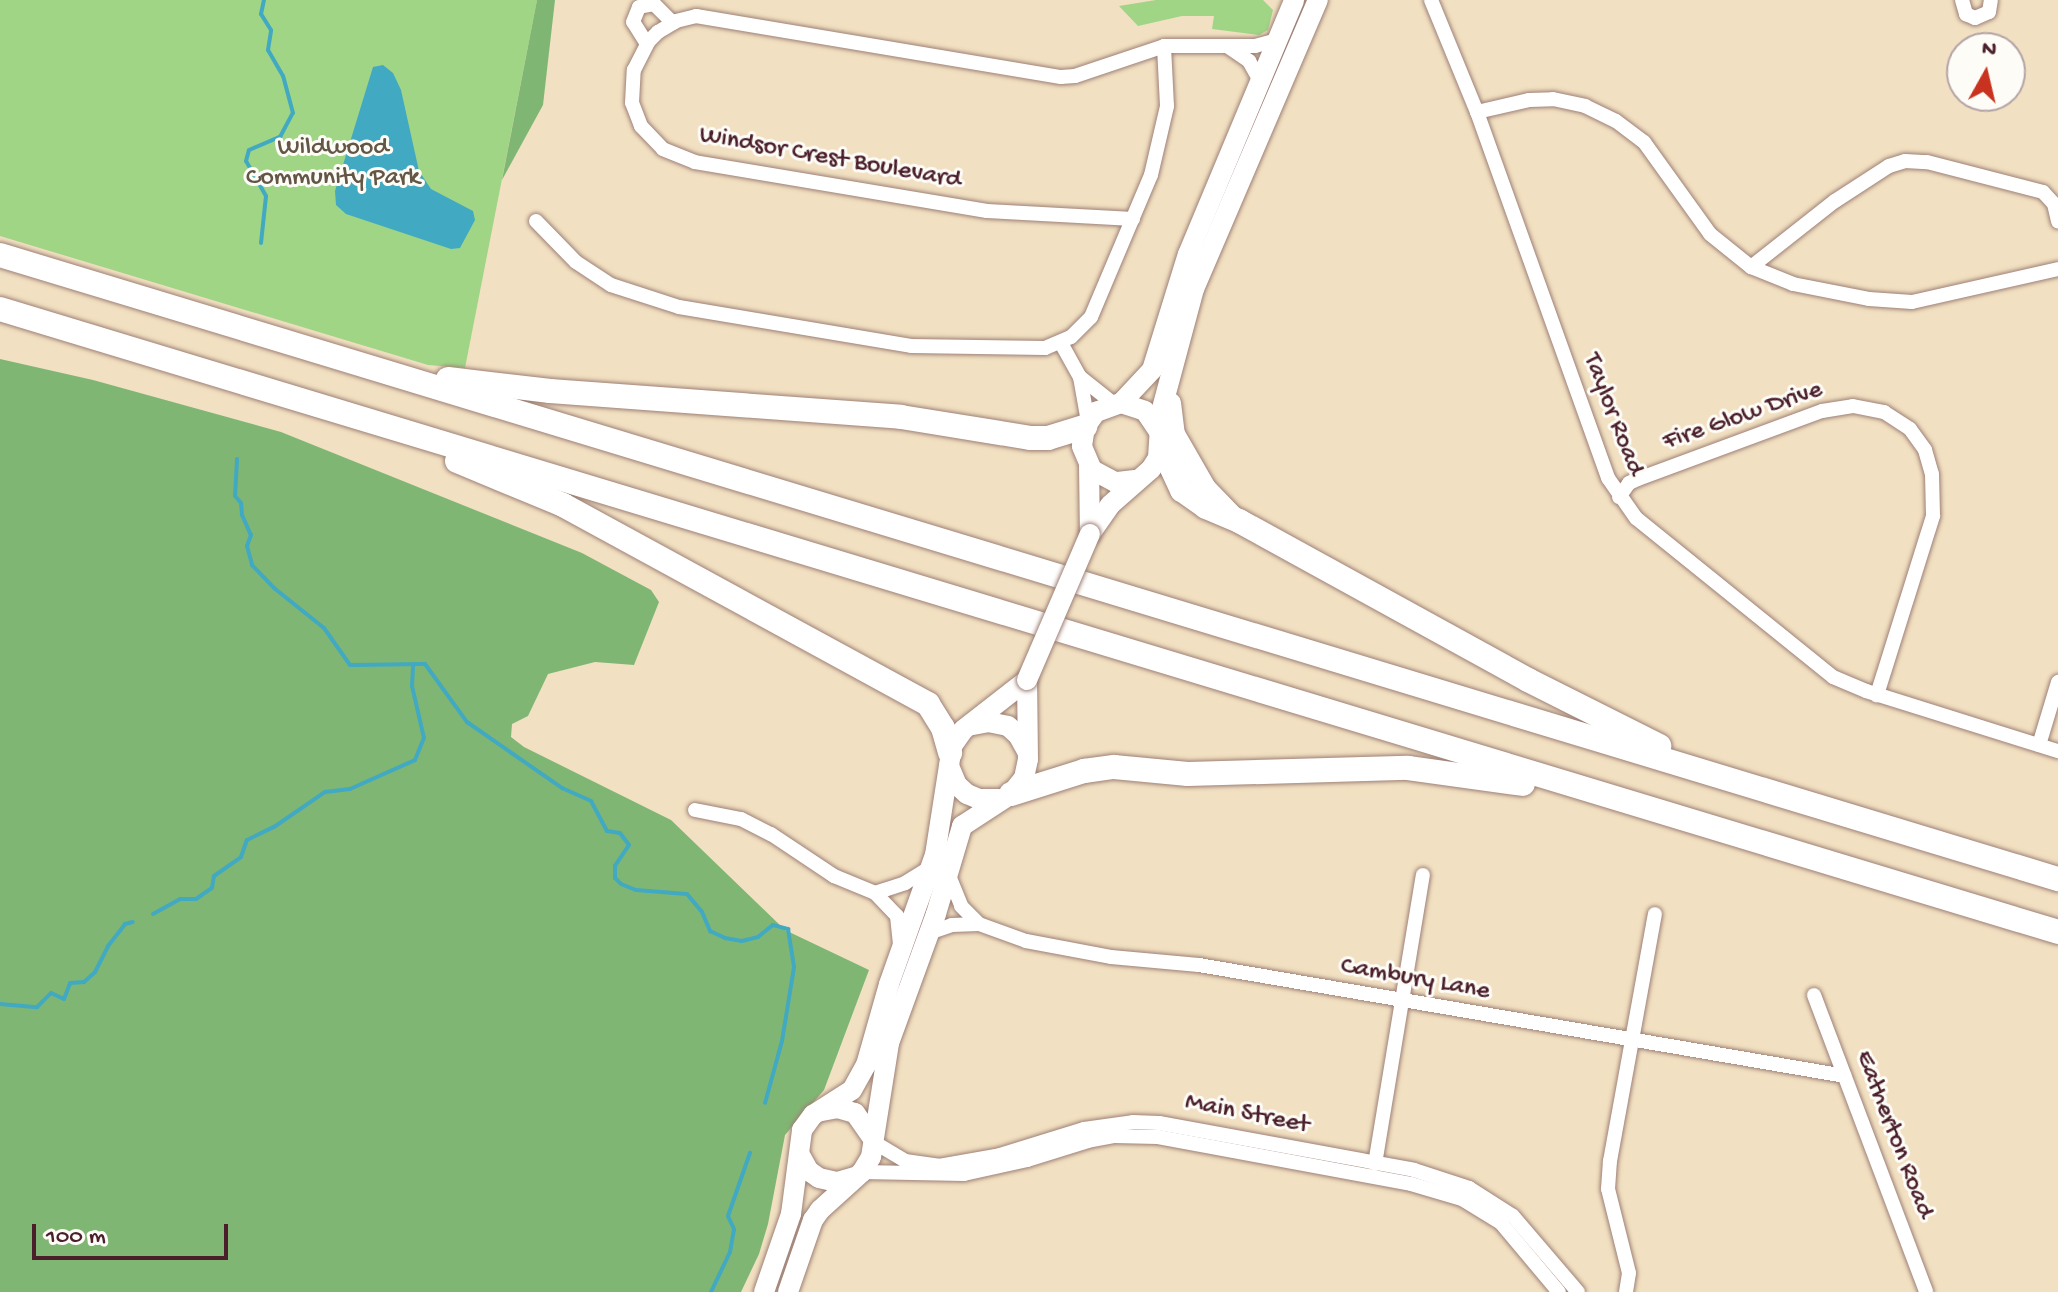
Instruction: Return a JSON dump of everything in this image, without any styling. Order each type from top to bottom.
[{"type":"highway","points":[[0,255],[2058,879]]},
{"type":"highway","points":[[0,309],[2058,932]]},
{"type":"highway","points":[[371,368],[550,391],[901,417],[1031,438],[1048,438],[1086,424]]},
{"type":"highway","points":[[387,427],[417,444],[563,505],[928,704],[943,728],[950,760]]},
{"type":"highway","points":[[1160,439],[1182,490],[1206,507],[1239,521],[1528,680],[1726,778]]},
{"type":"highway","points":[[1005,796],[1084,771],[1114,767],[1188,774],[1408,768],[1601,794]]},
{"type":"main road","points":[[1090,534],[1089,465],[1082,446],[1086,424],[1096,412],[1117,403],[1152,370],[1188,254],[1294,0]]},
{"type":"main road","points":[[764,1292],[791,1214],[802,1130],[818,1112],[861,1079],[900,949],[962,826],[1005,796],[1024,778],[1028,759],[1027,680],[1090,534],[1110,505],[1155,464],[1169,380],[1194,289],[1318,0]]},
{"type":"main road","points":[[1169,380],[1175,434],[1206,488],[1239,521]]},
{"type":"main road","points":[[1117,403],[1145,411],[1160,439]]},
{"type":"main road","points":[[1089,465],[1109,480],[1135,480]]},
{"type":"main road","points":[[788,1292],[813,1220],[871,1157],[889,1043],[929,933],[955,740],[1027,680]]},
{"type":"main road","points":[[969,727],[988,722],[1008,726],[1022,740],[1028,759]]},
{"type":"main road","points":[[950,760],[957,785],[967,794],[979,799],[1005,796]]},
{"type":"main road","points":[[818,1112],[830,1108],[849,1111],[864,1122],[872,1139]]},
{"type":"main road","points":[[800,1155],[809,1171],[825,1180],[844,1181],[858,1174]]},
{"type":"street","name":"Taylor Road","points":[[1431,0],[1477,112],[1593,438],[1622,494],[1664,543],[1833,677],[1877,695],[2058,751]]},
{"type":"street","points":[[1962,0],[1966,14],[1975,18],[1989,12],[1991,0]]},
{"type":"street","points":[[673,23],[654,4],[639,7],[633,22],[647,44],[673,23],[696,16],[716,17],[1061,77],[1075,76],[1164,46],[1255,46],[1277,40]]},
{"type":"street","name":"Windsor Crest Boulevard","points":[[647,44],[634,70],[632,103],[650,139],[677,156],[987,211],[1133,219]]},
{"type":"street","points":[[536,221],[576,262],[611,285],[679,307],[928,348],[1029,351],[1061,343],[1091,317],[1157,160],[1167,83],[1164,46]]},
{"type":"street","points":[[1227,46],[1249,61],[1260,81]]},
{"type":"street","points":[[1477,112],[1529,100],[1553,99],[1585,106],[1616,121],[1655,155],[1710,234],[1751,267],[1793,284],[1890,302],[1912,302],[2058,269]]},
{"type":"street","points":[[1751,267],[1835,201],[1889,166],[1905,161],[1927,162],[2036,189],[2054,204],[2058,222]]},
{"type":"street","points":[[1061,343],[1080,377],[1086,424]]},
{"type":"street","points":[[1080,377],[1117,403]]},
{"type":"street","name":"Fire Glow Drive","points":[[1622,494],[1629,483],[1822,411],[1853,406],[1884,412],[1910,429],[1925,450],[1932,474],[1933,516],[1877,695]]},
{"type":"street","points":[[2039,745],[2058,682]]},
{"type":"street","points":[[695,810],[741,819],[771,834],[834,876],[875,893],[897,916],[900,949]]},
{"type":"street","points":[[875,893],[939,870],[961,906],[979,924]]},
{"type":"street","points":[[1375,1164],[1423,875]]},
{"type":"street","points":[[1626,1292],[1629,1273],[1608,1189],[1655,914]]},
{"type":"street","name":"Cambury Lane","points":[[929,933],[952,925],[979,924],[1026,941],[1111,957],[1199,965],[1632,1042],[1845,1076]]},
{"type":"street","name":"Eatherton Road","points":[[1814,995],[1926,1292]]},
{"type":"street","name":"Main Street","points":[[872,1139],[905,1161],[939,1166],[1000,1155],[1084,1129],[1133,1122],[1159,1123],[1448,1179],[1492,1201],[1534,1238],[1578,1292]]},
{"type":"street","name":"Main Street","points":[[858,1174],[964,1174],[1114,1136],[1158,1137],[1411,1184],[1462,1199],[1501,1223],[1559,1292]]},
{"type":"green space","name":"Wildwood Community Park","points":[[0,0],[537,0],[465,368],[428,365],[0,236]]},
{"type":"green space","points":[[537,0],[555,0],[543,105],[502,180]]},
{"type":"green space","points":[[1156,0],[1263,0],[1273,10],[1268,30],[1259,35],[1212,29],[1214,16],[1182,16],[1138,26],[1119,6]]},
{"type":"green space","points":[[0,359],[93,380],[281,432],[582,553],[651,590],[659,602],[634,665],[595,662],[548,674],[528,716],[512,724],[511,737],[524,747],[671,820],[785,930],[869,970],[824,1090],[785,1135],[768,1224],[759,1254],[741,1292],[0,1292]]},
{"type":"water","points":[[383,65],[393,73],[401,90],[419,171],[431,189],[473,211],[475,220],[460,248],[451,249],[346,214],[336,205],[335,191],[373,67]]},
{"type":"waterway","points":[[261,243],[266,196],[246,161],[249,150],[280,137],[293,113],[283,76],[268,50],[271,30],[261,14],[264,0]]},
{"type":"waterway","points":[[237,459],[235,496],[241,503],[242,515],[251,535],[247,546],[252,565],[274,588],[324,628],[350,665],[425,664],[467,722],[562,788],[591,801],[607,831],[620,833],[629,845],[615,866],[615,878],[621,884],[636,890],[687,894],[702,912],[710,931],[725,938],[742,941],[758,937],[773,925],[788,929],[794,967],[782,1041],[765,1103]]},
{"type":"waterway","points":[[153,914],[180,899],[196,899],[212,888],[214,876],[241,857],[247,840],[274,827],[325,792],[350,789],[415,760],[424,738],[412,686],[413,665]]},
{"type":"waterway","points":[[0,1004],[37,1007],[51,993],[64,999],[70,983],[84,982],[95,972],[108,946],[125,924],[133,922]]},
{"type":"waterway","points":[[711,1292],[730,1252],[734,1229],[728,1216],[750,1153]]}]
